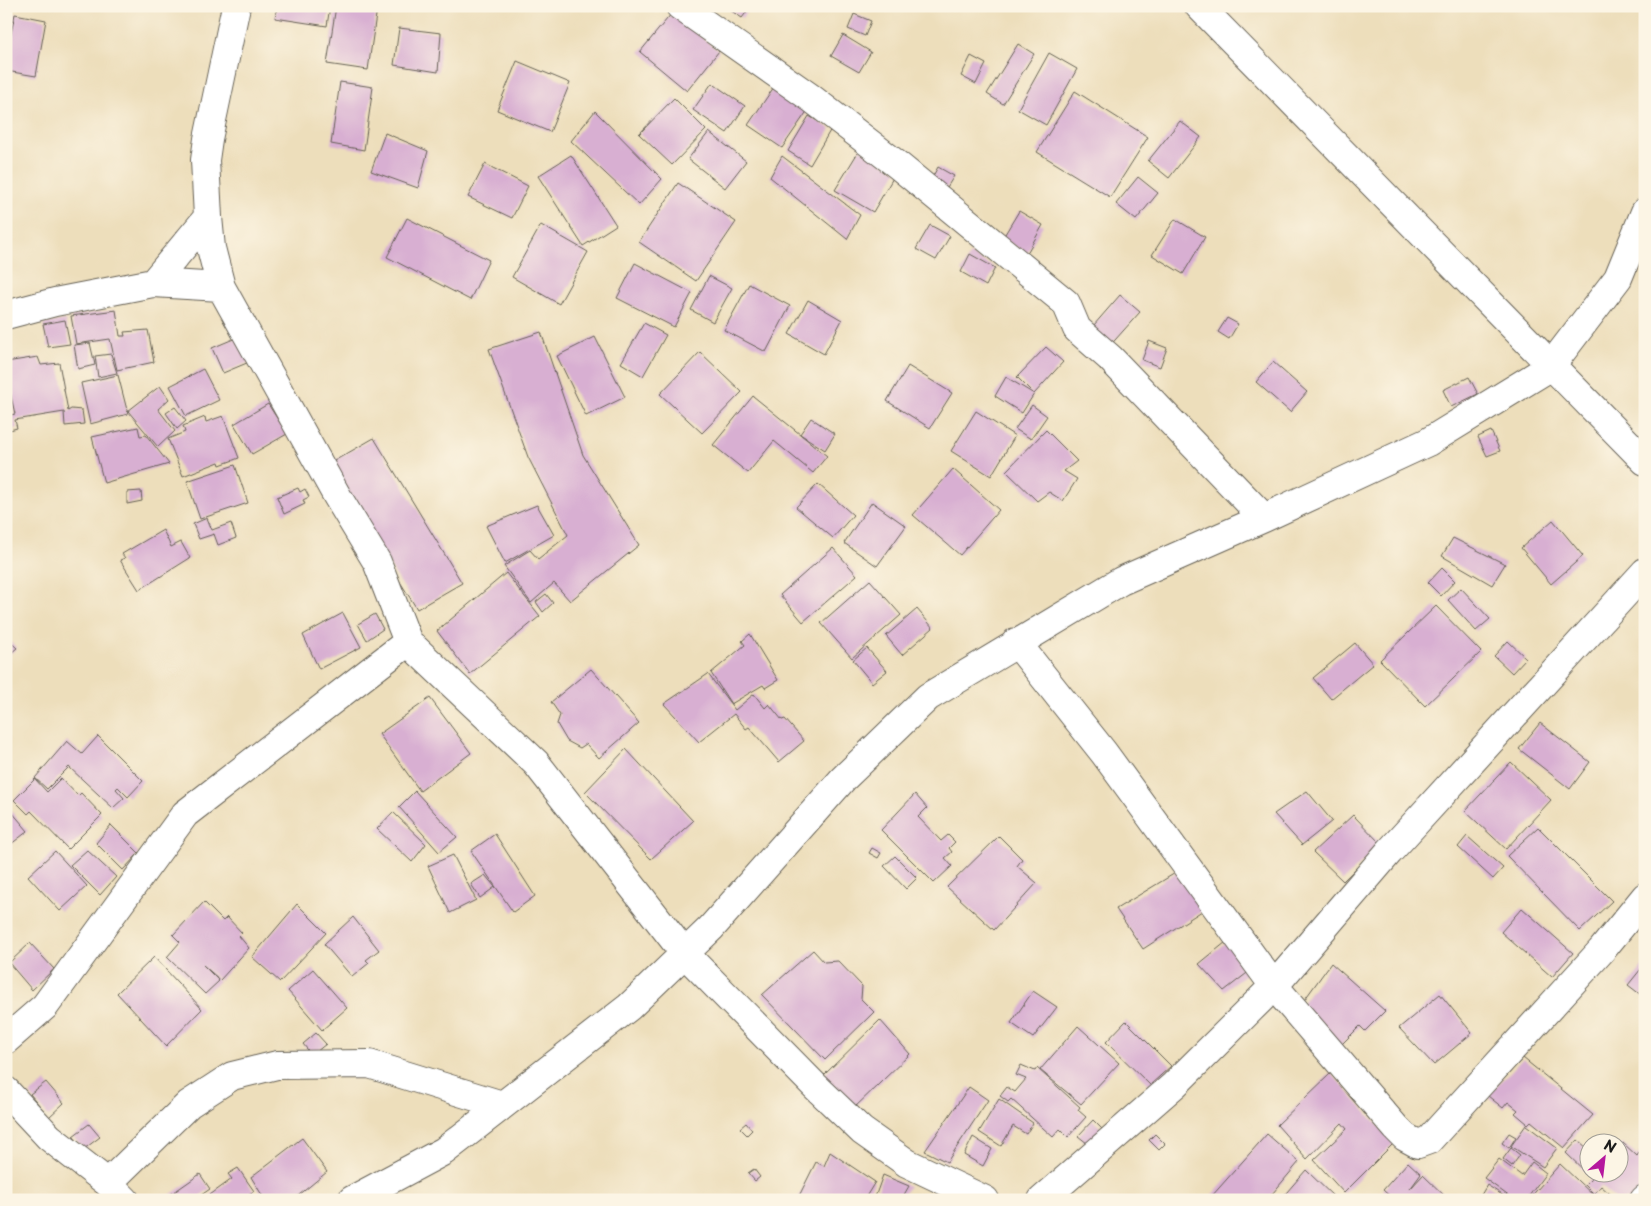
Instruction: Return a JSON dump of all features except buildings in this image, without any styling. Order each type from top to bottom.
[{"type":"street","points":[[236,6],[205,160],[211,248],[221,287],[337,496],[377,562],[408,642],[536,763],[685,954],[815,1086],[862,1130],[907,1163],[985,1200]]},
{"type":"street","points":[[680,6],[826,109],[899,166],[1066,303],[1078,329],[1110,358],[1264,518]]},
{"type":"street","points":[[1199,6],[1550,367],[1645,461]]},
{"type":"street","points":[[352,1200],[444,1151],[629,1007],[711,928],[843,779],[928,697],[1016,642],[1121,581],[1264,518],[1428,442],[1550,367],[1618,278],[1645,212]]},
{"type":"street","points":[[154,283],[208,217]]},
{"type":"street","points":[[6,315],[54,302],[154,283],[221,287]]},
{"type":"street","points":[[1042,1200],[1174,1085],[1274,986],[1389,852],[1645,572]]},
{"type":"street","points":[[6,1040],[45,1006],[185,814],[408,642]]},
{"type":"street","points":[[1016,642],[1104,754],[1274,986],[1396,1128],[1406,1138],[1418,1144],[1429,1140],[1601,951],[1645,897]]},
{"type":"street","points":[[6,1091],[49,1137],[117,1191],[189,1104],[232,1076],[277,1065],[369,1064],[519,1093]]}]
